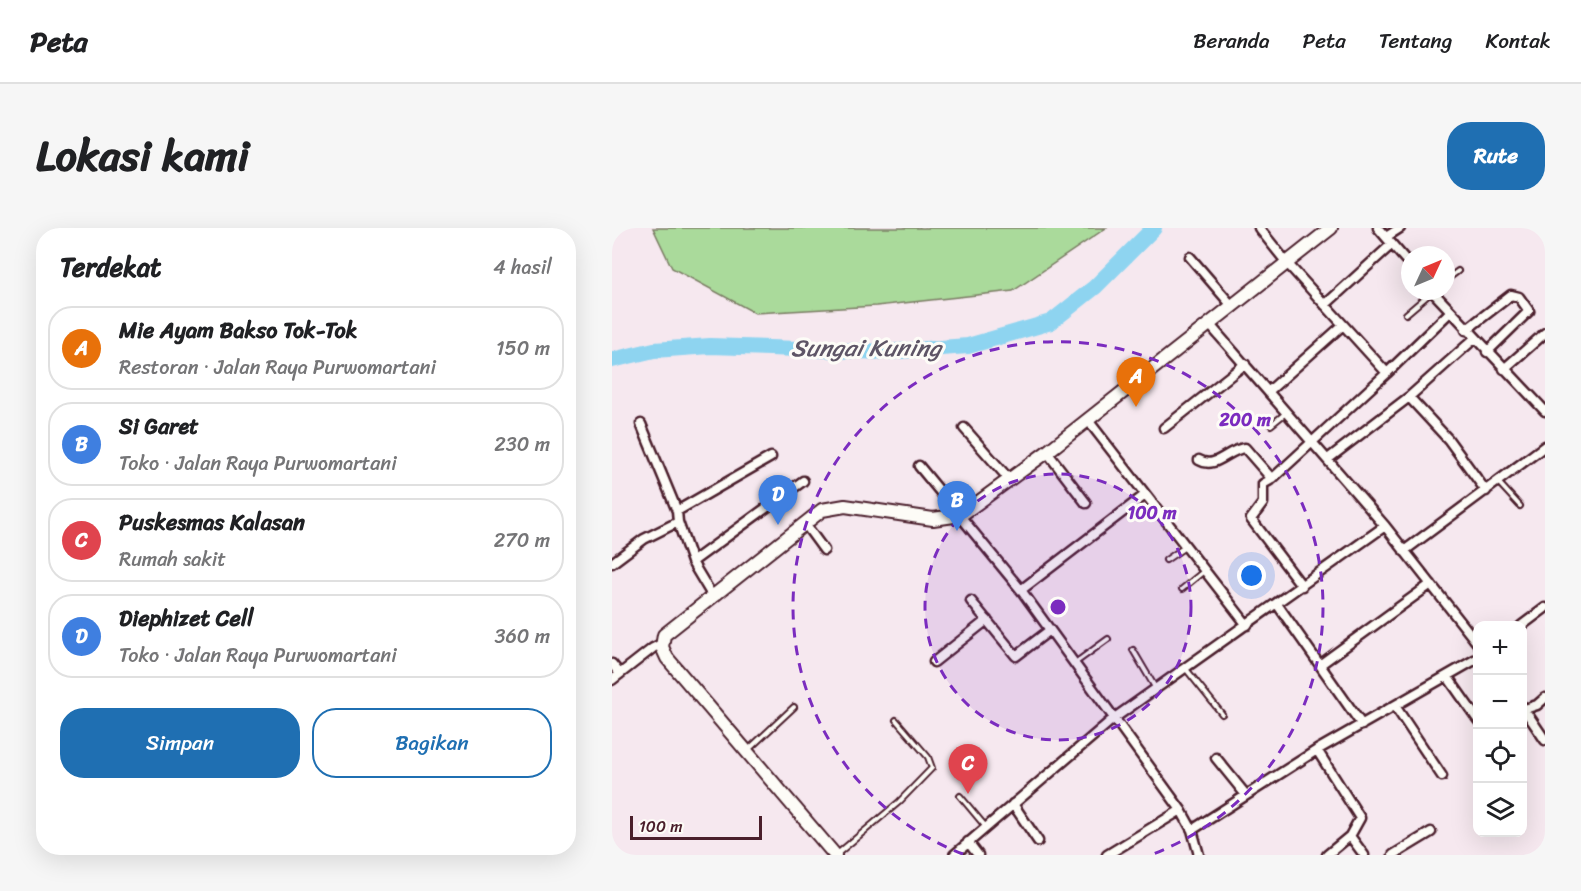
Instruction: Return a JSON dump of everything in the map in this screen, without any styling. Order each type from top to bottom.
[{"type":"street","points":[[1259,228],[1287,263],[1387,373]]},
{"type":"street","points":[[612,680],[661,644],[664,635],[682,620],[822,510],[833,506],[933,519],[961,514],[1047,452],[1331,228]]},
{"type":"street","points":[[1378,228],[1401,255]]},
{"type":"street","points":[[1325,305],[1400,228]]},
{"type":"street","points":[[1190,257],[1233,307]]},
{"type":"street","points":[[1466,330],[1511,295],[1519,297],[1529,311],[1487,352]]},
{"type":"street","points":[[1440,300],[1474,339],[1545,411]]},
{"type":"street","points":[[1302,586],[1251,519],[1263,503],[1263,484],[1272,479],[1314,442],[1450,312]]},
{"type":"street","points":[[1210,325],[1385,526],[1473,638]]},
{"type":"street","points":[[1269,391],[1343,325]]},
{"type":"street","points":[[1504,369],[1545,333]]},
{"type":"street","points":[[1328,459],[1409,397],[1474,339]]},
{"type":"street","points":[[1164,428],[1245,364]]},
{"type":"street","points":[[1409,397],[1448,439],[1486,491]]},
{"type":"street","points":[[1087,419],[1247,625]]},
{"type":"street","points":[[640,424],[677,511],[678,522],[692,562],[713,597]]},
{"type":"street","points":[[964,428],[1009,479]]},
{"type":"street","points":[[1404,551],[1545,446]]},
{"type":"street","points":[[1199,460],[1206,464],[1213,464],[1245,448],[1272,479]]},
{"type":"street","points":[[1047,452],[1086,503]]},
{"type":"street","points":[[677,511],[771,457]]},
{"type":"street","points":[[919,466],[961,514],[1021,590],[1181,810],[1192,830],[1199,855]]},
{"type":"street","points":[[692,562],[803,481]]},
{"type":"street","points":[[1021,590],[1145,495]]},
{"type":"street","points":[[612,563],[644,539],[678,522]]},
{"type":"street","points":[[804,524],[824,550]]},
{"type":"street","points":[[954,855],[1113,719],[1385,526]]},
{"type":"street","points":[[1321,664],[1431,585]]},
{"type":"street","points":[[971,601],[1017,656],[1050,630]]},
{"type":"street","points":[[1277,604],[1362,725]]},
{"type":"street","points":[[1527,622],[1545,608]]},
{"type":"street","points":[[934,662],[987,620]]},
{"type":"street","points":[[661,644],[667,658],[835,855]]},
{"type":"street","points":[[1192,830],[1317,750],[1473,661]]},
{"type":"street","points":[[612,664],[620,674]]},
{"type":"street","points":[[1447,676],[1473,713]]},
{"type":"street","points":[[1527,707],[1537,705],[1545,698]]},
{"type":"street","points":[[1395,706],[1442,776]]},
{"type":"street","points":[[1527,713],[1545,740]]},
{"type":"street","points":[[1317,750],[1360,818],[1350,836],[1327,855]]},
{"type":"street","points":[[1216,758],[1246,795]]},
{"type":"street","points":[[1013,804],[1038,841]]},
{"type":"street","points":[[1107,855],[1181,810]]},
{"type":"street","points":[[1393,855],[1431,832]]},
{"type":"street","points":[[1350,836],[1364,855]]},
{"type":"street","points":[[968,842],[978,855]]},
{"type":"lane","points":[[1406,314],[1422,300]]},
{"type":"lane","points":[[1271,425],[1287,411]]},
{"type":"lane","points":[[1498,482],[1520,506]]},
{"type":"lane","points":[[1166,560],[1185,546]]},
{"type":"lane","points":[[1182,589],[1204,570]]},
{"type":"lane","points":[[1074,663],[1108,639]]},
{"type":"lane","points":[[1133,650],[1156,689]]},
{"type":"lane","points":[[1186,668],[1222,714]]},
{"type":"lane","points":[[747,750],[794,707]]},
{"type":"lane","points":[[835,855],[898,802],[932,768],[928,757],[896,720]]},
{"type":"lane","points":[[960,796],[986,827]]},
{"type":"green space","points":[[653,228],[1106,228],[1013,291],[876,306],[755,313],[672,268]]},
{"type":"waterway","name":"Sungai Kuning","points":[[612,360],[654,350],[710,346],[886,352],[968,346],[1051,322],[1095,287],[1154,228]]},
{"type":"place","name":"Mie Ayam Bakso Tok-Tok","points":[[1136,407]]},
{"type":"place","name":"Diephizet Cell","points":[[778,525]]},
{"type":"place","name":"Si Garet","points":[[957,531]]},
{"type":"place","name":"Puskesmas Kalasan","points":[[968,794]]}]
